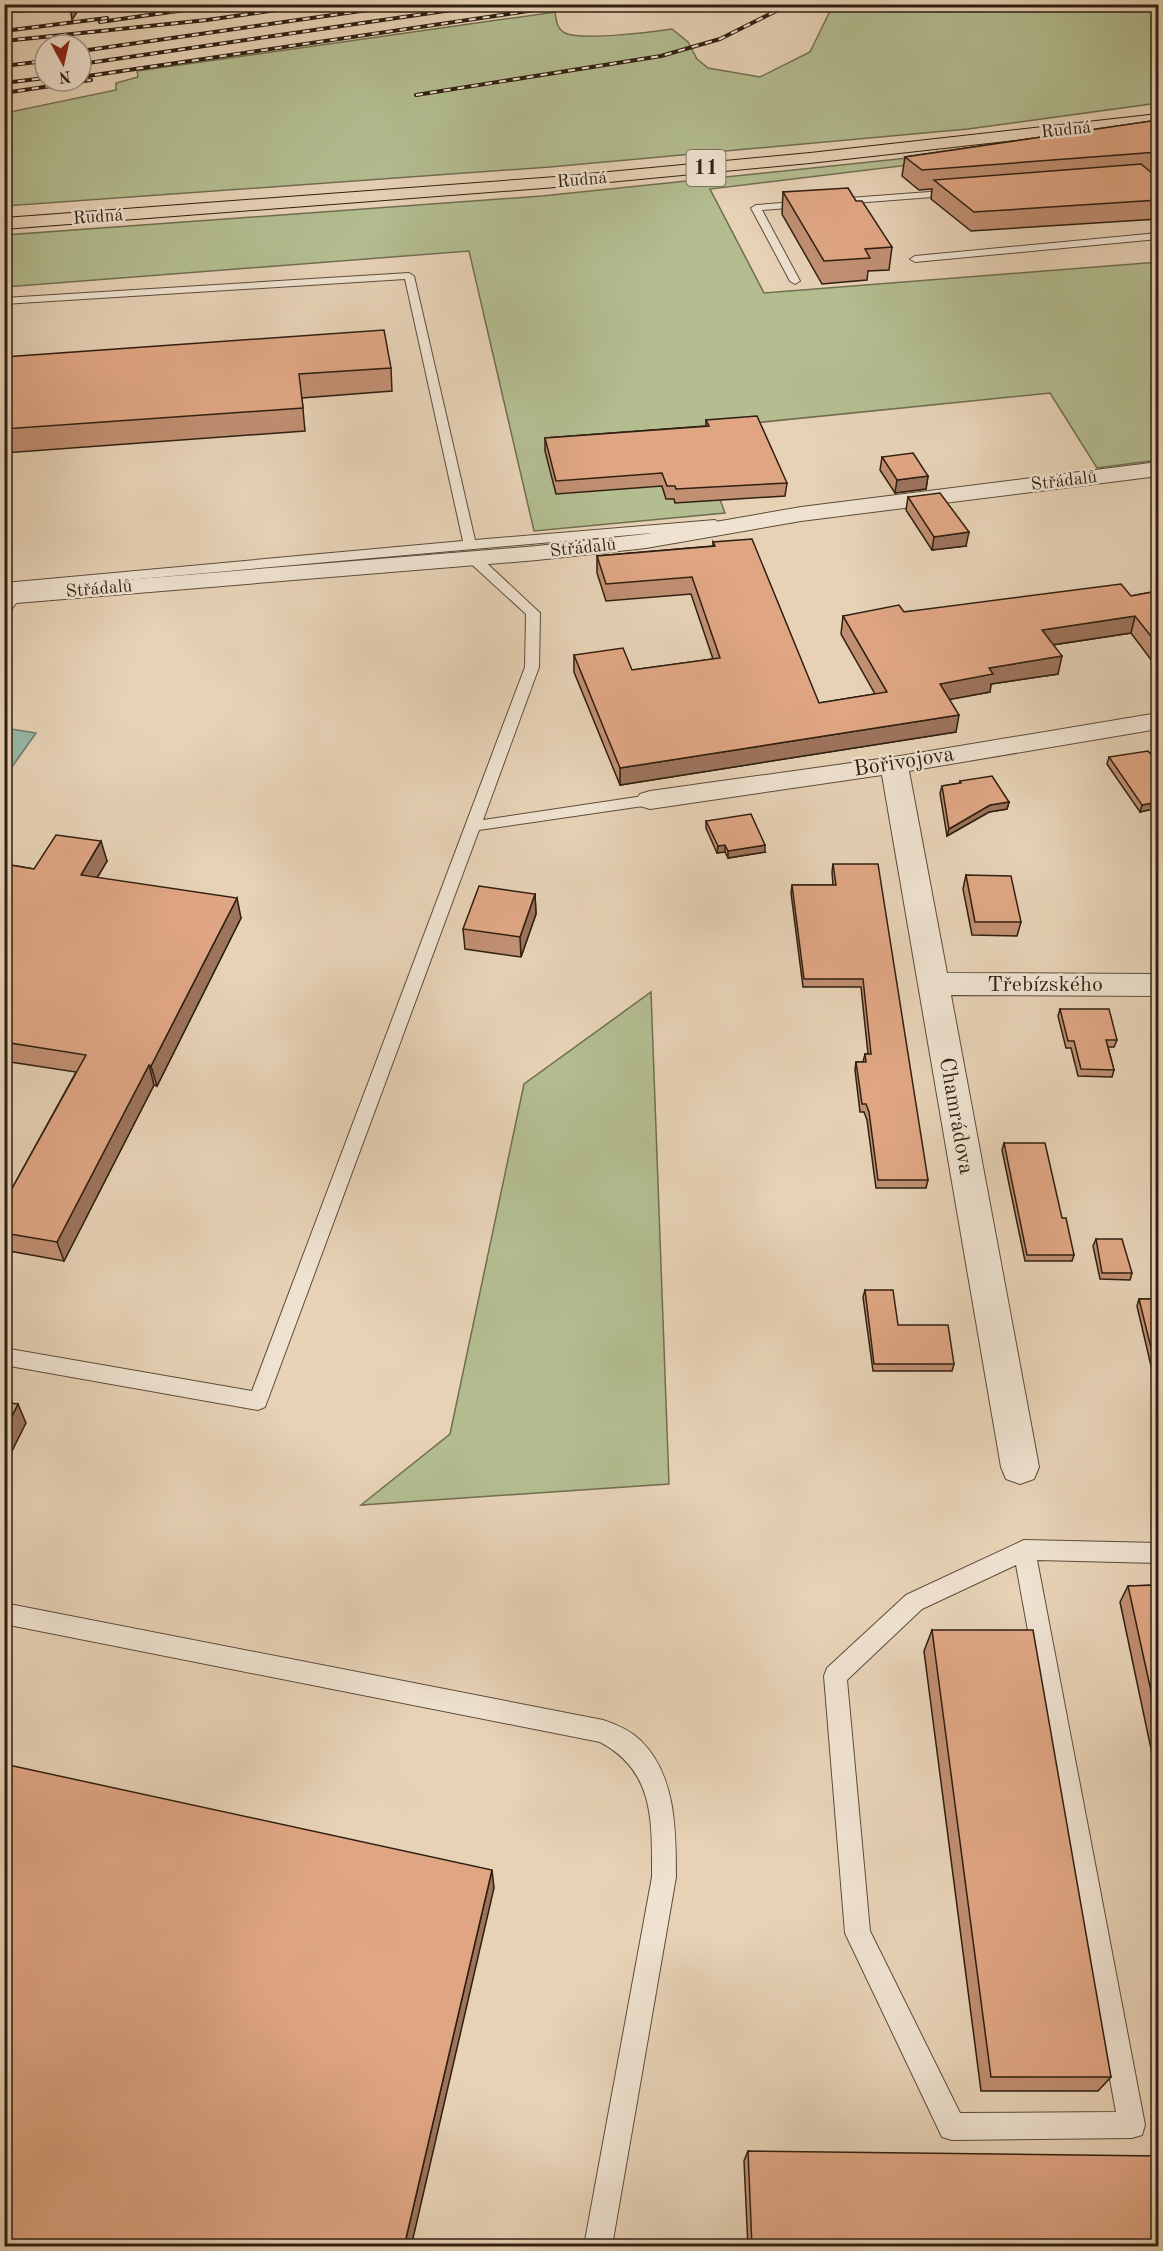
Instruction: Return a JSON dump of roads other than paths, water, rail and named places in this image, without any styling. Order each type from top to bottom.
[{"type":"main road","name":"Rudná","points":[[4,224],[578,180],[1158,121]]},
{"type":"street","name":"Střádalů","points":[[7,598],[472,552],[646,541],[761,521],[1158,469]]},
{"type":"street","name":"Bořivojova","points":[[650,800],[894,765],[1158,722]]},
{"type":"street","name":"Chamrádova","points":[[894,765],[1020,1467]]},
{"type":"street","name":"Třebízského","points":[[932,984],[1158,985]]},
{"type":"lane","points":[[795,281],[756,208],[966,192]]},
{"type":"lane","points":[[915,259],[1158,236]]},
{"type":"lane","points":[[4,301],[409,276],[472,552],[533,613],[532,667],[258,1401],[4,1356]]},
{"type":"lane","points":[[472,826],[650,800]]},
{"type":"lane","points":[[1024,1550],[1132,2125],[952,2127],[858,1933],[835,1676],[914,1602],[1024,1550],[1158,1553]]},
{"type":"lane","points":[[4,1613],[603,1731],[632,1748],[652,1779],[663,1825],[664,1877],[598,2247]]},
{"type":"railway","points":[[4,11],[106,8],[146,4]]},
{"type":"railway","points":[[100,22],[227,4]]},
{"type":"railway","points":[[4,41],[207,20],[318,4]]},
{"type":"railway","points":[[93,49],[410,4]]},
{"type":"railway","points":[[93,62],[493,4]]},
{"type":"railway","points":[[93,75],[576,4]]},
{"type":"railway","points":[[416,95],[661,56],[720,39],[790,4]]},
{"type":"railway","points":[[4,31],[107,18]]},
{"type":"railway","points":[[4,66],[33,62]]},
{"type":"railway","points":[[4,83],[33,79]]},
{"type":"railway","points":[[4,93],[33,89]]}]
